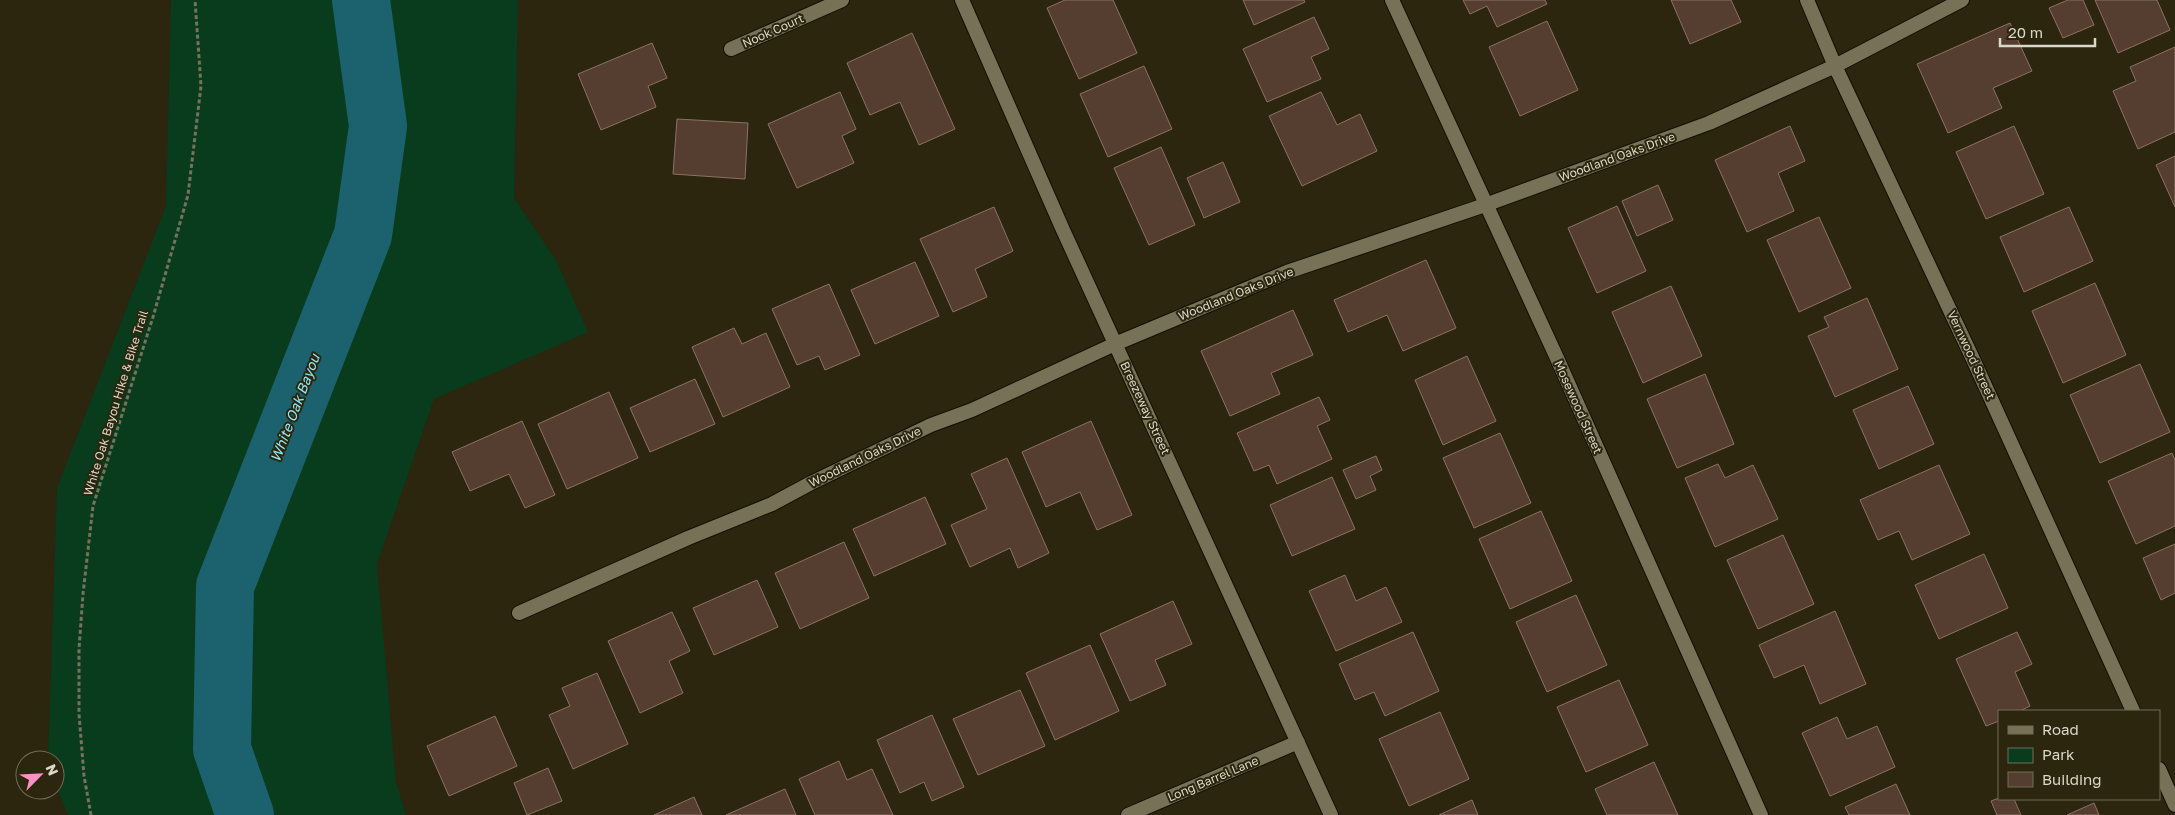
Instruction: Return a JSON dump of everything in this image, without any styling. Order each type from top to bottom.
[{"type":"street","name":"Nook Court","points":[[731,49],[842,0]]},
{"type":"street","name":"Breezeway Street","points":[[962,0],[1115,344],[1331,815]]},
{"type":"street","name":"Mosewood Street","points":[[1392,0],[1556,356],[1761,815]]},
{"type":"street","name":"Vernwood Street","points":[[1807,0],[1835,66],[1972,357],[2133,710]]},
{"type":"street","name":"Woodland Oaks Drive","points":[[520,613],[688,538],[772,504],[811,483],[931,426],[972,410],[1115,344],[1287,272],[1485,205],[1709,123],[1835,66],[1962,0]]},
{"type":"street","name":"Long Barrel Lane","points":[[1128,815],[1298,742]]},
{"type":"street","points":[[2160,771],[2175,806]]},
{"type":"path","name":"White Oak Bayou Hike & Bike Trail","points":[[91,815],[84,776],[79,714],[83,594],[93,506],[153,317],[188,195],[200,86],[195,0]]},
{"type":"green space","points":[[171,0],[518,0],[514,198],[556,260],[588,332],[434,399],[377,564],[396,782],[406,815],[68,815],[62,800],[65,800],[65,750],[48,750],[57,488],[166,206]]},
{"type":"building","points":[[1065,0],[1113,0],[1137,53],[1079,79],[1047,8]]},
{"type":"building","points":[[1243,0],[1304,0],[1305,2],[1254,25]]},
{"type":"building","points":[[1463,0],[1545,0],[1547,4],[1497,27],[1487,6],[1470,14]]},
{"type":"building","points":[[1671,0],[1731,0],[1741,22],[1690,44]]},
{"type":"building","points":[[2068,0],[2083,0],[2094,25],[2063,38],[2049,8]]},
{"type":"building","points":[[2095,0],[2157,0],[2170,30],[2118,53]]},
{"type":"building","points":[[1314,17],[1329,49],[1311,57],[1321,79],[1267,102],[1243,49]]},
{"type":"building","points":[[1547,21],[1578,90],[1520,116],[1489,47]]},
{"type":"building","points":[[2010,23],[2032,71],[1993,88],[2002,108],[1948,133],[1917,64]]},
{"type":"building","points":[[912,33],[955,129],[919,145],[900,102],[870,115],[847,63]]},
{"type":"building","points":[[652,43],[667,78],[648,86],[656,107],[601,130],[578,74]]},
{"type":"building","points":[[2175,47],[2175,132],[2138,149],[2113,91],[2136,81],[2130,67]]},
{"type":"building","points":[[1144,66],[1172,129],[1108,157],[1080,94]]},
{"type":"building","points":[[840,92],[856,129],[842,136],[854,163],[797,188],[768,124]]},
{"type":"building","points":[[1321,92],[1337,125],[1360,114],[1377,151],[1302,186],[1269,116]]},
{"type":"building","points":[[677,119],[748,123],[745,179],[673,174]]},
{"type":"building","points":[[1790,126],[1805,161],[1778,173],[1794,211],[1747,232],[1715,160]]},
{"type":"building","points":[[2014,126],[2044,194],[1986,219],[1956,152]]},
{"type":"building","points":[[1161,147],[1195,225],[1149,245],[1114,168]]},
{"type":"building","points":[[2175,156],[2175,207],[2156,165]]},
{"type":"building","points":[[1223,162],[1240,202],[1204,218],[1187,178]]},
{"type":"building","points":[[1658,185],[1673,220],[1637,236],[1622,201]]},
{"type":"building","points":[[1617,206],[1646,271],[1597,293],[1568,228]]},
{"type":"building","points":[[994,207],[1013,251],[975,269],[987,297],[953,312],[920,239]]},
{"type":"building","points":[[2069,207],[2093,261],[2024,292],[2000,237]]},
{"type":"building","points":[[1819,217],[1851,288],[1799,312],[1767,240]]},
{"type":"building","points":[[1426,260],[1456,328],[1403,351],[1387,315],[1348,332],[1334,300]]},
{"type":"building","points":[[915,262],[939,316],[875,344],[851,290]]},
{"type":"building","points":[[2095,283],[2126,355],[2063,383],[2032,311]]},
{"type":"building","points":[[829,284],[860,355],[825,370],[819,356],[797,365],[772,309]]},
{"type":"building","points":[[1671,286],[1702,356],[1643,383],[1612,312]]},
{"type":"building","points":[[1867,298],[1898,369],[1835,397],[1808,336],[1829,327],[1824,317]]},
{"type":"building","points":[[1293,310],[1313,355],[1271,373],[1280,394],[1230,416],[1201,351]]},
{"type":"building","points":[[734,328],[742,344],[766,333],[790,387],[723,417],[692,347]]},
{"type":"building","points":[[1467,356],[1496,421],[1443,445],[1415,380]]},
{"type":"building","points":[[2140,364],[2170,432],[2100,463],[2070,395]]},
{"type":"building","points":[[1705,374],[1734,444],[1677,468],[1647,399]]},
{"type":"building","points":[[695,379],[715,424],[650,452],[630,408]]},
{"type":"building","points":[[1908,386],[1934,444],[1879,469],[1853,410]]},
{"type":"building","points":[[609,392],[638,458],[567,489],[538,424]]},
{"type":"building","points":[[1319,397],[1330,420],[1317,426],[1332,459],[1277,484],[1269,465],[1254,471],[1237,433]]},
{"type":"building","points":[[522,421],[555,495],[525,508],[509,474],[470,491],[452,452]]},
{"type":"building","points":[[1091,421],[1132,515],[1097,530],[1080,492],[1046,507],[1022,452]]},
{"type":"building","points":[[1500,433],[1531,503],[1474,528],[1443,458]]},
{"type":"building","points":[[2172,453],[2175,460],[2175,526],[2136,544],[2108,481]]},
{"type":"building","points":[[1376,456],[1382,470],[1370,476],[1376,490],[1356,499],[1343,470]]},
{"type":"building","points":[[1007,458],[1049,553],[1018,568],[1010,548],[970,567],[951,525],[987,509],[971,474]]},
{"type":"building","points":[[1718,464],[1725,478],[1753,465],[1778,519],[1715,547],[1685,478]]},
{"type":"building","points":[[1939,465],[1970,534],[1912,560],[1899,531],[1878,540],[1860,500]]},
{"type":"building","points":[[1332,477],[1355,529],[1292,556],[1270,505]]},
{"type":"building","points":[[925,497],[946,544],[874,576],[853,529]]},
{"type":"building","points":[[1541,511],[1572,581],[1510,609],[1479,539]]},
{"type":"building","points":[[1783,535],[1814,604],[1758,629],[1727,560]]},
{"type":"building","points":[[844,542],[869,598],[800,629],[775,573]]},
{"type":"building","points":[[2175,544],[2175,593],[2161,600],[2143,558]]},
{"type":"building","points":[[1984,554],[2008,608],[1939,639],[1915,585]]},
{"type":"building","points":[[1345,575],[1356,601],[1386,587],[1402,622],[1336,651],[1309,591]]},
{"type":"building","points":[[757,580],[778,627],[714,655],[693,608]]},
{"type":"building","points":[[1576,595],[1607,665],[1547,692],[1516,622]]},
{"type":"building","points":[[1173,601],[1192,644],[1155,660],[1166,685],[1130,701],[1100,634]]},
{"type":"building","points":[[1835,611],[1866,684],[1820,704],[1804,665],[1774,678],[1759,645]]},
{"type":"building","points":[[672,612],[690,651],[669,661],[683,693],[640,713],[608,641]]},
{"type":"building","points":[[1413,632],[1439,691],[1385,716],[1374,692],[1355,700],[1339,664]]},
{"type":"building","points":[[2017,632],[2032,664],[2015,672],[2030,706],[2022,710],[1998,710],[1998,721],[1986,726],[1956,659]]},
{"type":"building","points":[[1090,645],[1119,711],[1055,740],[1026,673]]},
{"type":"building","points":[[597,673],[628,744],[573,769],[549,715],[570,706],[562,688]]},
{"type":"building","points":[[1619,680],[1648,745],[1586,772],[1557,707]]},
{"type":"building","points":[[1020,690],[1045,746],[978,775],[953,719]]},
{"type":"building","points":[[1440,712],[1469,779],[1409,806],[1379,739]]},
{"type":"building","points":[[932,715],[964,787],[932,801],[924,782],[900,793],[877,740]]},
{"type":"building","points":[[495,716],[517,766],[449,796],[427,746]]},
{"type":"building","points":[[1837,717],[1847,739],[1877,726],[1895,767],[1830,796],[1802,733]]},
{"type":"building","points":[[839,761],[847,780],[872,769],[893,815],[815,815],[799,779]]},
{"type":"building","points":[[1654,762],[1678,815],[1607,815],[1595,789]]},
{"type":"building","points":[[548,768],[562,801],[527,815],[514,783]]},
{"type":"building","points":[[1896,784],[1910,815],[1849,815],[1845,807]]},
{"type":"building","points":[[785,789],[796,815],[726,815]]},
{"type":"building","points":[[694,797],[702,815],[654,815]]},
{"type":"building","points":[[1998,798],[1998,800],[2014,800],[2021,815],[1997,815],[1991,801]]},
{"type":"building","points":[[1472,800],[1478,815],[1439,815]]},
{"type":"building","points":[[2094,803],[2099,815],[2067,815]]},
{"type":"waterway","name":"White Oak Bayou","points":[[245,815],[222,749],[225,586],[363,235],[378,126],[361,0]]}]
